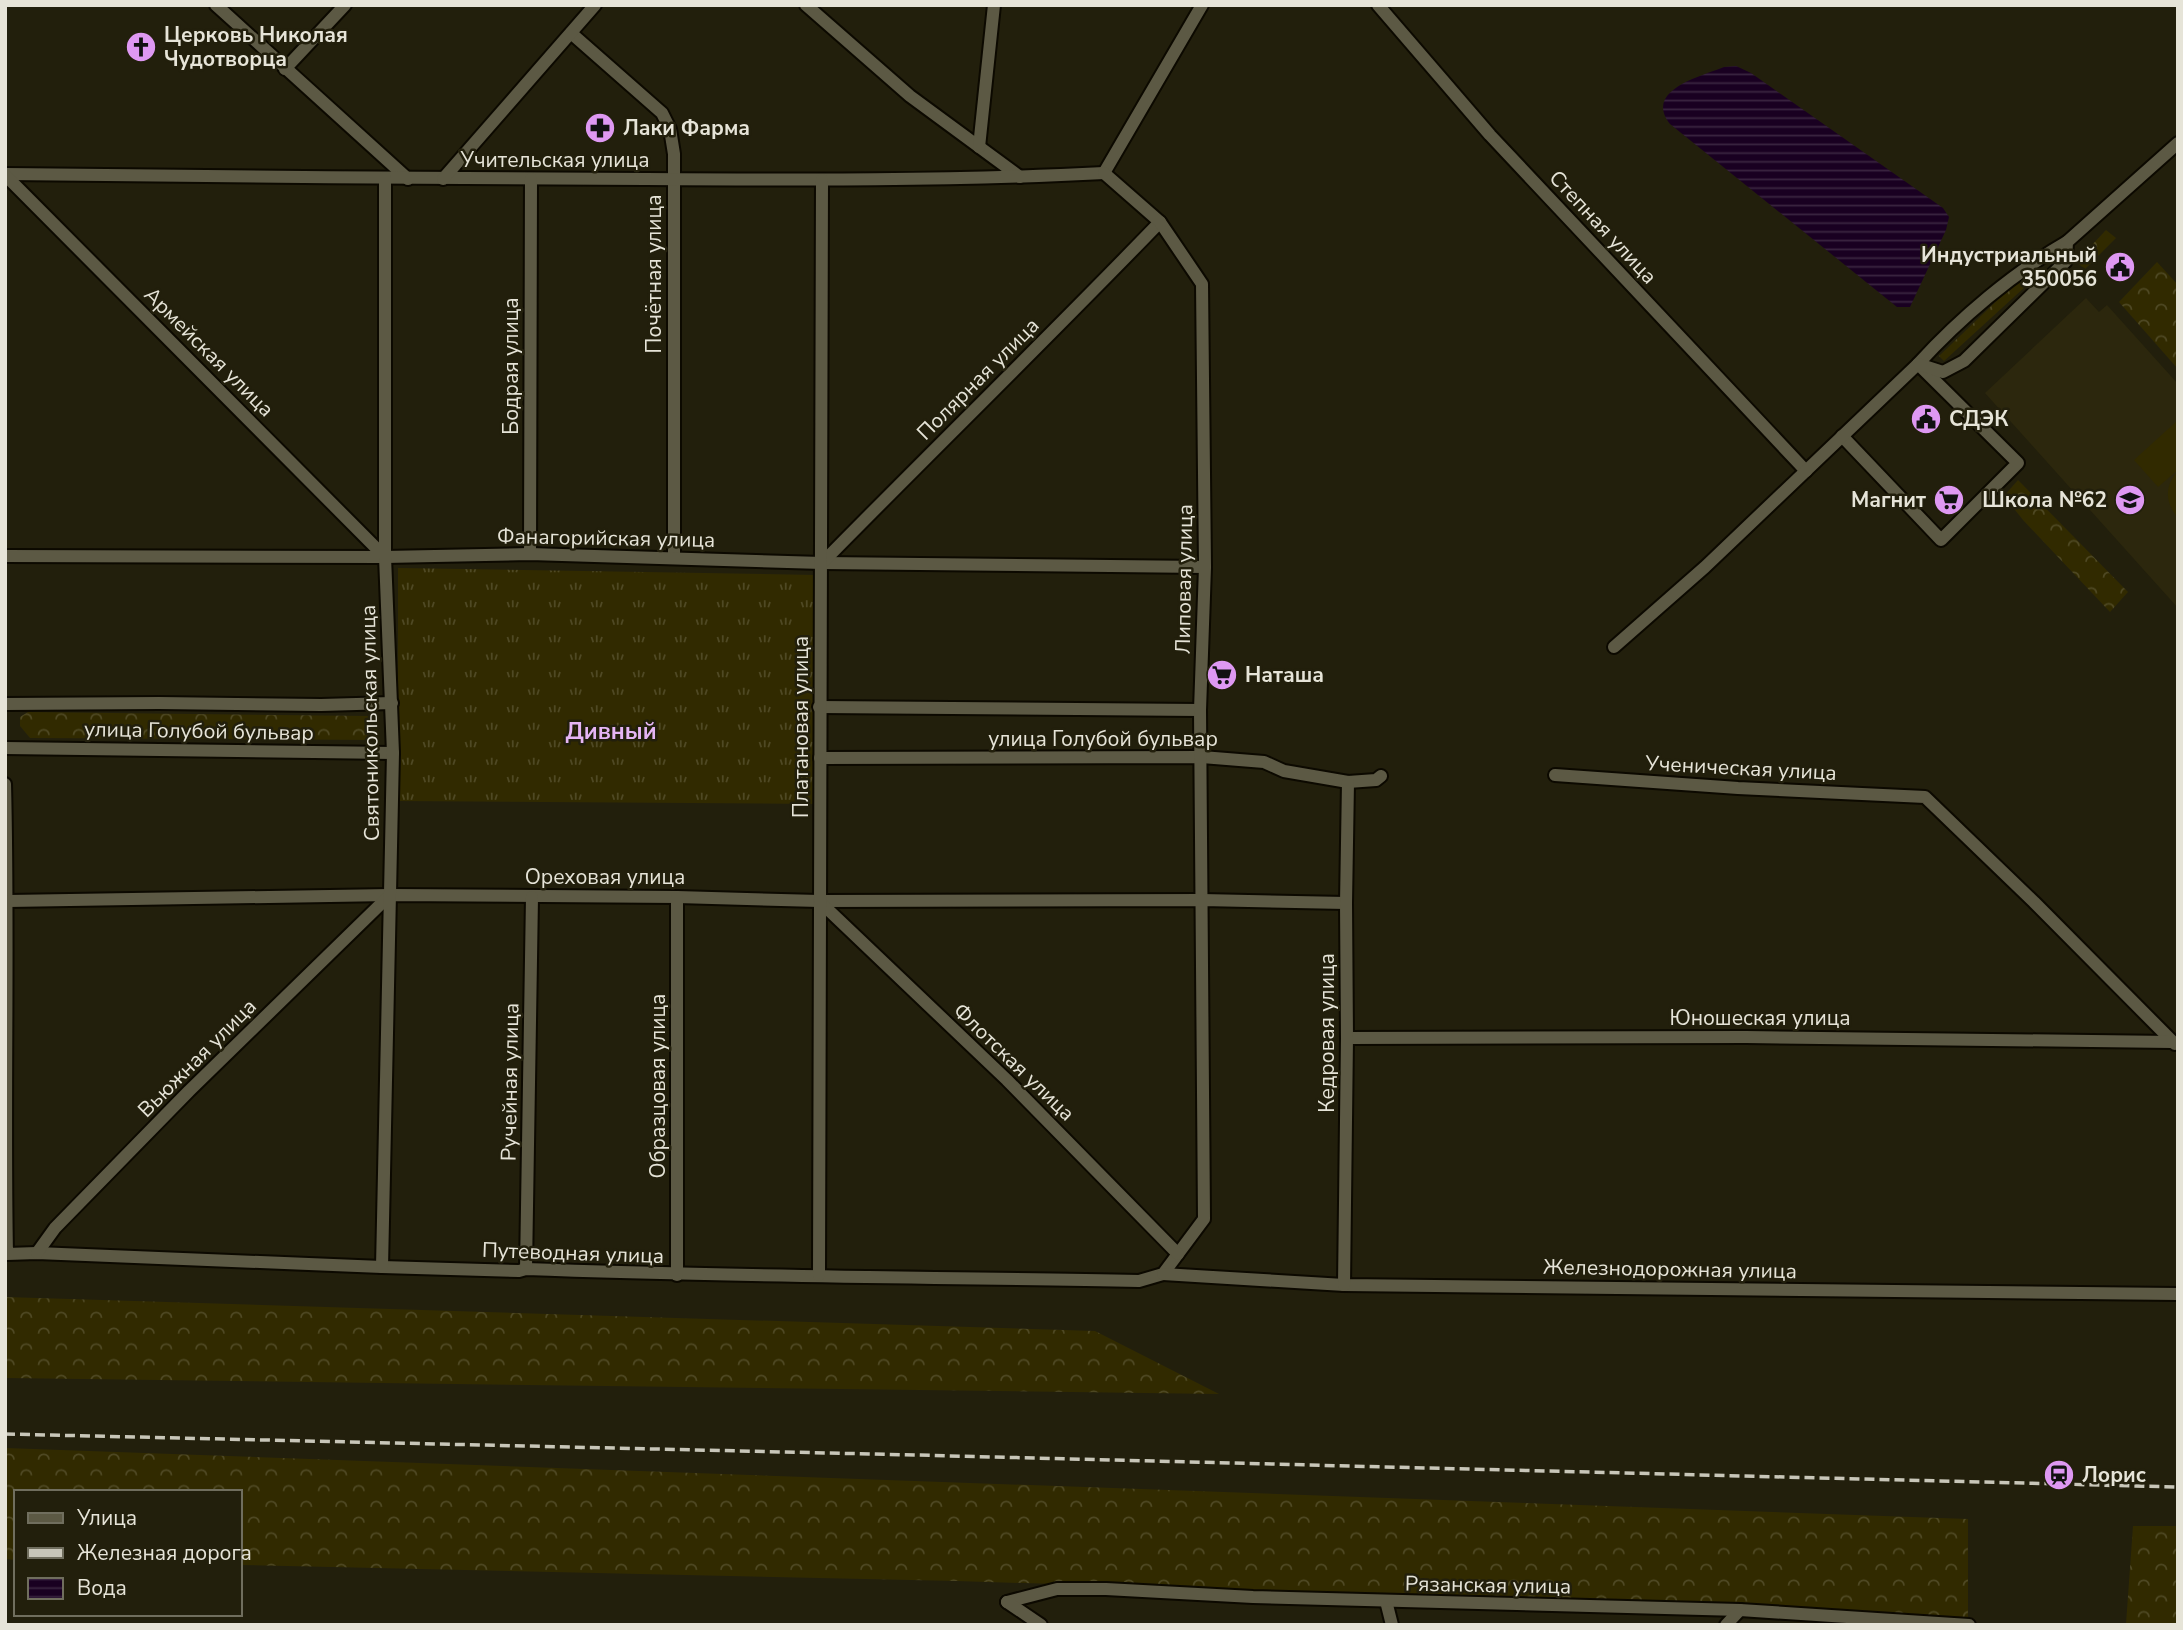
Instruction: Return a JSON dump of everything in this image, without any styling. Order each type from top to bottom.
[{"type":"street","points":[[216,5],[408,178]]},
{"type":"street","points":[[285,69],[345,5]]},
{"type":"street","points":[[443,179],[595,5]]},
{"type":"street","points":[[806,5],[910,96],[1020,177]]},
{"type":"street","points":[[979,147],[994,5]]},
{"type":"street","points":[[1104,173],[1202,5]]},
{"type":"street","name":"Степная улица","points":[[1378,5],[1490,135],[1806,471]]},
{"type":"street","name":"Почётная улица","points":[[571,33],[662,113],[670,129],[674,154],[674,558]]},
{"type":"street","points":[[1614,647],[1704,567],[1937,343],[2043,256],[2067,242],[2178,143]]},
{"type":"street","name":"Учительская улица","points":[[5,174],[822,180],[1104,173]]},
{"type":"street","name":"Липовая улица","points":[[1104,173],[1160,222],[1202,284],[1205,568],[1200,710],[1204,1219],[1178,1254]]},
{"type":"street","name":"Армейская улица","points":[[5,174],[385,557]]},
{"type":"street","name":"Святоникольская улица","points":[[382,1267],[393,753],[385,557],[385,178]]},
{"type":"street","name":"Бодрая улица","points":[[530,554],[531,179]]},
{"type":"street","name":"Платановая улица","points":[[819,1275],[822,180]]},
{"type":"street","name":"Полярная улица","points":[[822,563],[1160,222]]},
{"type":"street","points":[[1918,364],[1943,372],[1964,361],[2066,261],[2067,242]]},
{"type":"street","points":[[1842,436],[1941,540],[2018,463],[1918,364]]},
{"type":"street","name":"Фанагорийская улица","points":[[5,556],[385,557],[530,554],[822,563],[1205,568]]},
{"type":"street","name":"улица Голубой бульвар","points":[[5,704],[392,703]]},
{"type":"street","points":[[819,707],[1200,710]]},
{"type":"street","name":"улица Голубой бульвар","points":[[5,748],[393,753]]},
{"type":"street","name":"улица Голубой бульвар","points":[[820,758],[1202,757],[1264,762],[1284,771],[1348,782],[1376,780],[1381,776]]},
{"type":"street","name":"Ученическая улица","points":[[1555,775],[1738,788],[1925,797],[2175,1044]]},
{"type":"street","name":"Кедровая улица","points":[[1344,1285],[1348,782]]},
{"type":"street","points":[[5,784],[8,901],[5,1085],[7,1254]]},
{"type":"street","name":"Ореховая улица","points":[[8,901],[390,895],[819,901],[1202,900],[1346,903]]},
{"type":"street","name":"Вьюжная улица","points":[[37,1253],[55,1228],[119,1163],[390,895]]},
{"type":"street","name":"Ручейная улица","points":[[526,1269],[532,897]]},
{"type":"street","name":"Образцовая улица","points":[[677,897],[677,1275]]},
{"type":"street","name":"Флотская улица","points":[[819,901],[1007,1080],[1178,1254]]},
{"type":"street","name":"Юношеская улица","points":[[1348,1038],[1746,1037],[2175,1044]]},
{"type":"street","name":"Путеводная улица","points":[[7,1254],[677,1275],[1139,1281],[1163,1274]]},
{"type":"street","points":[[1163,1274],[1178,1254]]},
{"type":"street","name":"Железнодорожная улица","points":[[1163,1274],[1344,1285],[2178,1294]]},
{"type":"street","name":"Рязанская улица","points":[[1041,1625],[1007,1602],[1058,1589],[1094,1589],[1385,1601],[1740,1610],[1969,1625]]},
{"type":"street","points":[[1385,1601],[1392,1625]]},
{"type":"street","points":[[1727,1625],[1740,1610]]},
{"type":"shaded area","name":"Школа №62","points":[[2086,298],[2099,312],[2107,305],[2178,384],[2178,608],[1985,393]]},
{"type":"green space","points":[[2106,230],[2116,238],[2085,269],[2076,262]]},
{"type":"green space","points":[[2157,262],[2178,285],[2178,369],[2119,302]]},
{"type":"green space","points":[[2033,271],[2037,276],[1944,361],[1939,356],[2005,293]]},
{"type":"green space","points":[[2178,420],[2178,470],[2158,487],[2134,460]]},
{"type":"green space","points":[[2178,471],[2178,518],[2171,506],[2168,489]]},
{"type":"green space","points":[[2018,480],[2128,592],[2110,612],[2023,520],[2004,496]]},
{"type":"green space","points":[[398,568],[817,575],[817,804],[398,801]]},
{"type":"green space","points":[[28,712],[371,716],[377,723],[377,740],[30,738],[20,726],[20,717]]},
{"type":"green space","points":[[5,1297],[1095,1331],[1219,1394],[5,1378]]},
{"type":"green space","points":[[5,1448],[1968,1519],[1968,1618],[1701,1604],[957,1581],[242,1565],[242,1490],[14,1490],[14,1560],[5,1559]]},
{"type":"green space","points":[[2133,1526],[2178,1526],[2178,1625],[2126,1624]]},
{"type":"water","points":[[1736,66],[1751,73],[1943,208],[1949,217],[1946,230],[1910,307],[1897,307],[1670,124],[1664,112],[1664,102],[1669,93],[1690,80],[1724,67]]},
{"type":"railway","points":[[5,1434],[2178,1487]]},
{"type":"place","name":"Церковь Николая Чудотворца","points":[[141,47]]},
{"type":"place","name":"Лаки Фарма","points":[[600,128]]},
{"type":"place","name":"Индустриальный 350056","points":[[2120,267]]},
{"type":"place","name":"СДЭК","points":[[1926,419]]},
{"type":"place","name":"Магнит","points":[[1949,500]]},
{"type":"place","name":"Школа №62","points":[[2130,500]]},
{"type":"place","name":"Наташа","points":[[1222,675]]},
{"type":"place","name":"Лорис","points":[[2059,1475]]},
{"type":"district","name":"Дивный","points":[[611,731]]}]
